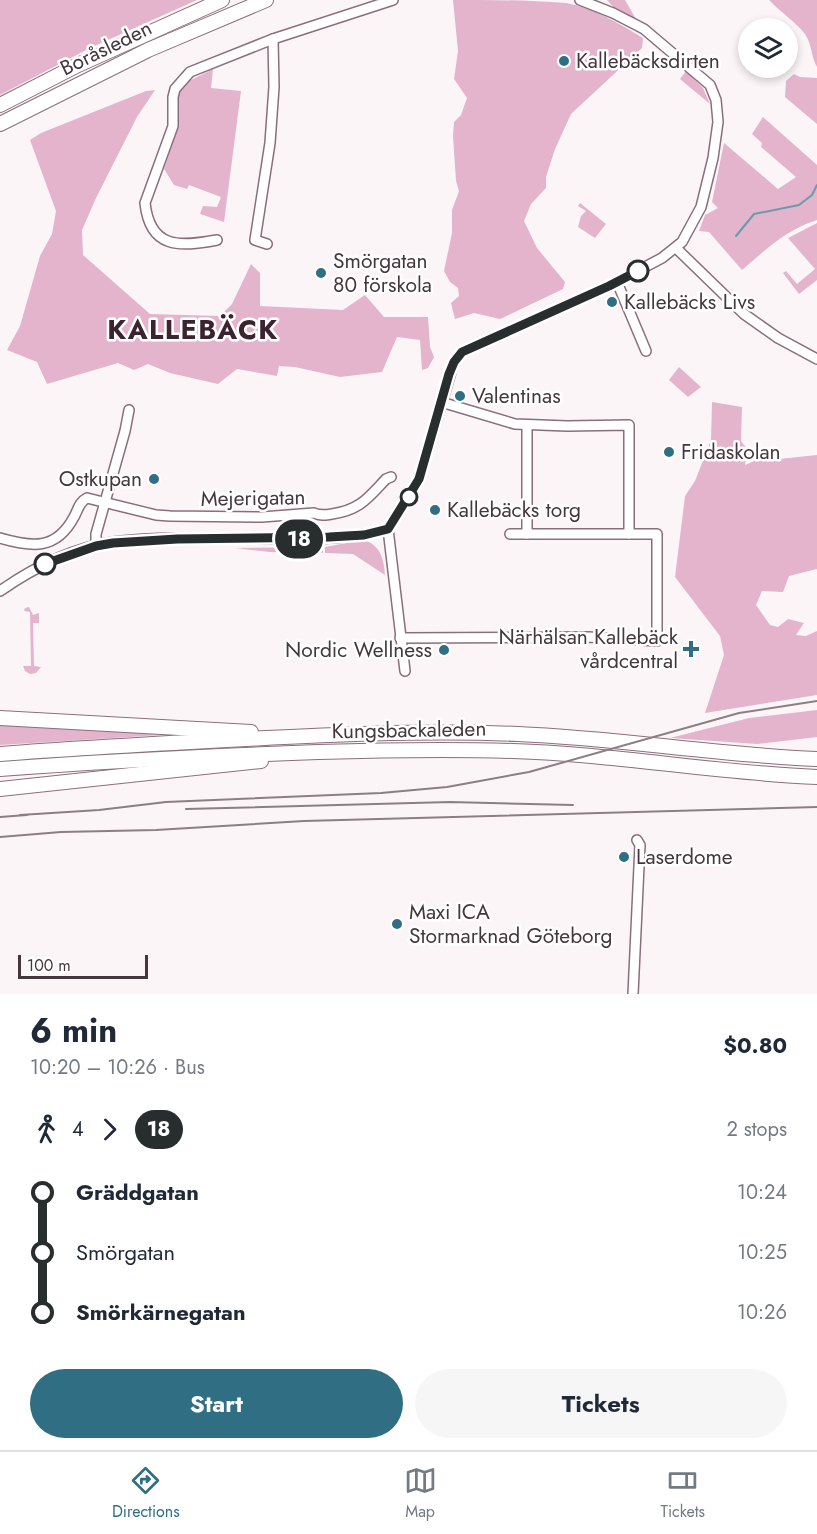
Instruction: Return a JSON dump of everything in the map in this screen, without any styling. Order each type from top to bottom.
[{"type":"highway","name":"Boråsleden","points":[[0,105],[88,60],[222,0]]},
{"type":"highway","name":"Boråsleden","points":[[0,124],[148,50],[266,0]]},
{"type":"highway","points":[[0,718],[219,729],[301,736]]},
{"type":"highway","name":"Kungsbackaleden","points":[[0,754],[301,736],[468,733],[558,735],[817,759]]},
{"type":"highway","name":"Kungsbackaleden","points":[[0,769],[171,757],[401,750],[514,751],[601,757],[759,774],[817,777]]},
{"type":"highway","points":[[0,789],[250,763],[316,753]]},
{"type":"street","points":[[217,240],[193,244],[171,242],[152,230],[146,216],[145,203],[173,126],[175,89],[190,72],[273,39],[393,0]]},
{"type":"street","points":[[405,671],[388,529],[419,479],[454,362],[462,352],[617,282],[662,258],[676,248],[694,224],[704,197],[718,122],[718,110],[710,85],[644,29],[582,0]]},
{"type":"street","points":[[267,244],[255,240],[270,143],[274,87],[273,39]]},
{"type":"street","points":[[676,248],[744,314],[778,338],[817,359]]},
{"type":"street","points":[[617,282],[646,351]]},
{"type":"street","points":[[441,402],[484,416],[527,425],[629,425],[629,534]]},
{"type":"street","points":[[96,546],[96,534],[104,501],[129,410]]},
{"type":"street","points":[[527,425],[527,534]]},
{"type":"street","name":"Mejerigatan","points":[[104,501],[156,515],[170,516],[270,517],[314,513],[320,516],[350,511],[361,506],[386,479],[391,477]]},
{"type":"street","points":[[0,538],[28,545],[54,541],[70,525],[83,500],[104,501]]},
{"type":"street","name":"Mejerigatan","points":[[2,586],[45,564],[96,546],[143,540],[364,535],[388,529]]},
{"type":"street","points":[[400,638],[589,637],[657,641],[657,534],[510,534]]},
{"type":"street","points":[[633,994],[640,845],[637,840]]},
{"type":"shaded area","points":[[0,0],[197,0],[90,48],[0,95]]},
{"type":"shaded area","points":[[453,0],[524,1],[576,5],[596,12],[643,38],[642,48],[571,114],[555,149],[546,177],[546,188],[531,204],[524,221],[537,248],[565,282],[563,289],[500,319],[474,313],[455,319],[451,303],[459,296],[458,288],[450,282],[444,271],[452,233],[452,210],[459,191],[456,181],[454,122],[461,115],[467,98],[454,79],[458,51]]},
{"type":"shaded area","points":[[607,0],[625,0],[636,19],[616,10]]},
{"type":"shaded area","points":[[769,0],[817,0],[817,67],[809,42],[798,26],[798,18],[789,18]]},
{"type":"shaded area","points":[[213,69],[211,88],[241,91],[224,222],[200,214],[203,206],[217,207],[221,197],[189,185],[187,189],[174,185],[164,169],[177,130],[179,89],[189,81]]},
{"type":"shaded area","points":[[686,71],[703,88],[710,104],[680,79]]},
{"type":"shaded area","points":[[798,76],[817,78],[817,124],[785,97],[786,81],[789,78],[798,78]]},
{"type":"shaded area","points":[[155,90],[137,117],[82,230],[83,255],[150,314],[220,316],[232,304],[251,264],[260,273],[260,306],[343,310],[365,295],[384,317],[428,317],[430,347],[434,357],[428,368],[422,370],[420,340],[397,337],[382,372],[340,377],[295,367],[279,366],[277,376],[237,369],[218,384],[170,373],[148,364],[134,370],[118,363],[47,384],[37,362],[7,350],[20,326],[40,256],[52,234],[56,211],[30,140],[41,133],[146,91]]},
{"type":"shaded area","points":[[763,117],[817,165],[817,220],[795,229],[768,247],[742,270],[709,232],[699,231],[705,215],[718,208],[712,202],[724,143],[778,189],[796,177],[761,147],[762,143],[752,134]]},
{"type":"shaded area","points":[[580,203],[606,224],[595,238],[578,227],[581,216],[586,211],[578,206]]},
{"type":"shaded area","points":[[817,223],[817,280],[799,294],[783,273],[786,271],[797,284],[815,269],[788,238]]},
{"type":"shaded area","points":[[679,367],[701,387],[688,397],[669,380]]},
{"type":"shaded area","points":[[712,402],[742,407],[741,441],[747,449],[745,465],[759,459],[817,455],[817,569],[789,576],[783,592],[762,591],[756,605],[770,625],[778,627],[788,619],[804,623],[796,635],[806,636],[817,631],[817,695],[705,713],[724,655],[720,636],[675,577],[685,496],[695,481],[711,440]]},
{"type":"shaded area","points":[[363,540],[373,545],[380,553],[385,575],[353,554],[325,553],[325,547]]},
{"type":"shaded area","points":[[323,547],[323,553],[270,552],[235,548]]},
{"type":"shaded area","points":[[29,607],[33,615],[39,613],[39,623],[33,623],[34,666],[41,667],[36,673],[30,674],[23,666],[31,666],[30,612],[24,611]]},
{"type":"shaded area","points":[[817,710],[817,737],[757,744],[670,738],[749,718]]},
{"type":"shaded area","points":[[0,725],[178,734],[0,745]]},
{"type":"waterway","points":[[736,236],[754,214],[799,205],[812,195],[817,185]]},
{"type":"railway","points":[[20,815],[99,810],[166,802],[381,793],[447,787],[529,772],[739,713],[817,701]]},
{"type":"railway","points":[[186,809],[450,802],[573,805]]},
{"type":"railway","points":[[0,837],[304,821],[817,807]]},
{"type":"railway","points":[[0,817],[27,815]]},
{"type":"bus line","name":"18","points":[[45,564],[96,546],[113,543],[177,539],[301,539],[364,535],[388,529],[419,479],[449,374],[454,362],[462,352],[638,271]]},
{"type":"place","name":"Kallebäcksdirten","points":[[564,61]]},
{"type":"place","name":"Smörgatan 80 förskola","points":[[321,273]]},
{"type":"place","name":"Kallebäcks Livs","points":[[612,302]]},
{"type":"place","name":"Valentinas","points":[[460,396]]},
{"type":"place","name":"Fridaskolan","points":[[669,452]]},
{"type":"place","name":"Ostkupan","points":[[154,479]]},
{"type":"place","name":"Kallebäcks torg","points":[[435,510]]},
{"type":"place","name":"Närhälsan Kallebäck vårdcentral","points":[[691,649]]},
{"type":"place","name":"Nordic Wellness","points":[[444,650]]},
{"type":"place","name":"Laserdome","points":[[624,857]]},
{"type":"place","name":"Maxi ICA Stormarknad Göteborg","points":[[397,924]]},
{"type":"district","name":"KALLEBÄCK","points":[[193,329]]}]
